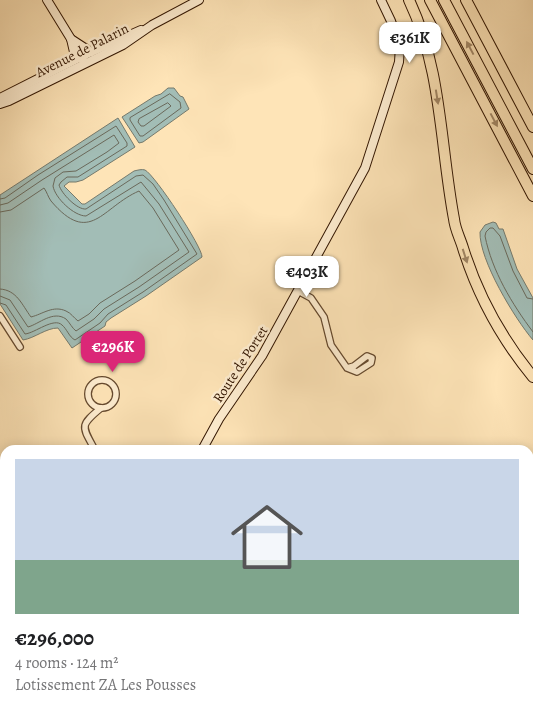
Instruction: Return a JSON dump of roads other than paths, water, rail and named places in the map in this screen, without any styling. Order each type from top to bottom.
[{"type":"highway","points":[[409,0],[429,51],[437,92],[454,221],[473,279],[496,325],[517,358],[533,377]]},
{"type":"highway","points":[[430,0],[533,196]]},
{"type":"highway","points":[[444,0],[533,169]]},
{"type":"highway","points":[[466,0],[533,127]]},
{"type":"street","points":[[47,0],[71,39],[80,58],[152,25]]},
{"type":"street","name":"Avenue de Palarin","points":[[0,98],[80,58],[123,45],[152,25],[199,0]]},
{"type":"street","name":"Route de Portet","points":[[205,445],[219,419],[262,356],[365,168],[397,70],[400,46],[391,21],[380,0]]},
{"type":"street","name":"Avenue de Palarin","points":[[0,104],[9,101],[80,58]]},
{"type":"street","points":[[298,291],[311,298],[324,317],[331,345],[347,368]]},
{"type":"street","points":[[0,316],[20,347]]},
{"type":"street","points":[[92,445],[85,431],[84,425],[86,420],[101,408],[110,405],[116,392],[112,385],[104,380],[90,386],[88,395],[92,404],[101,408]]},
{"type":"water","points":[[168,88],[174,88],[183,97],[189,109],[139,143],[122,117]]},
{"type":"water","points":[[118,118],[135,147],[83,180],[69,182],[64,186],[82,204],[85,204],[134,171],[145,170],[158,184],[178,212],[195,240],[202,257],[111,318],[106,322],[105,326],[72,348],[58,328],[23,340],[0,304],[0,195]]},
{"type":"water","points":[[493,222],[496,223],[499,229],[503,229],[517,269],[533,298],[533,340],[499,289],[485,258],[480,232],[485,225]]}]
